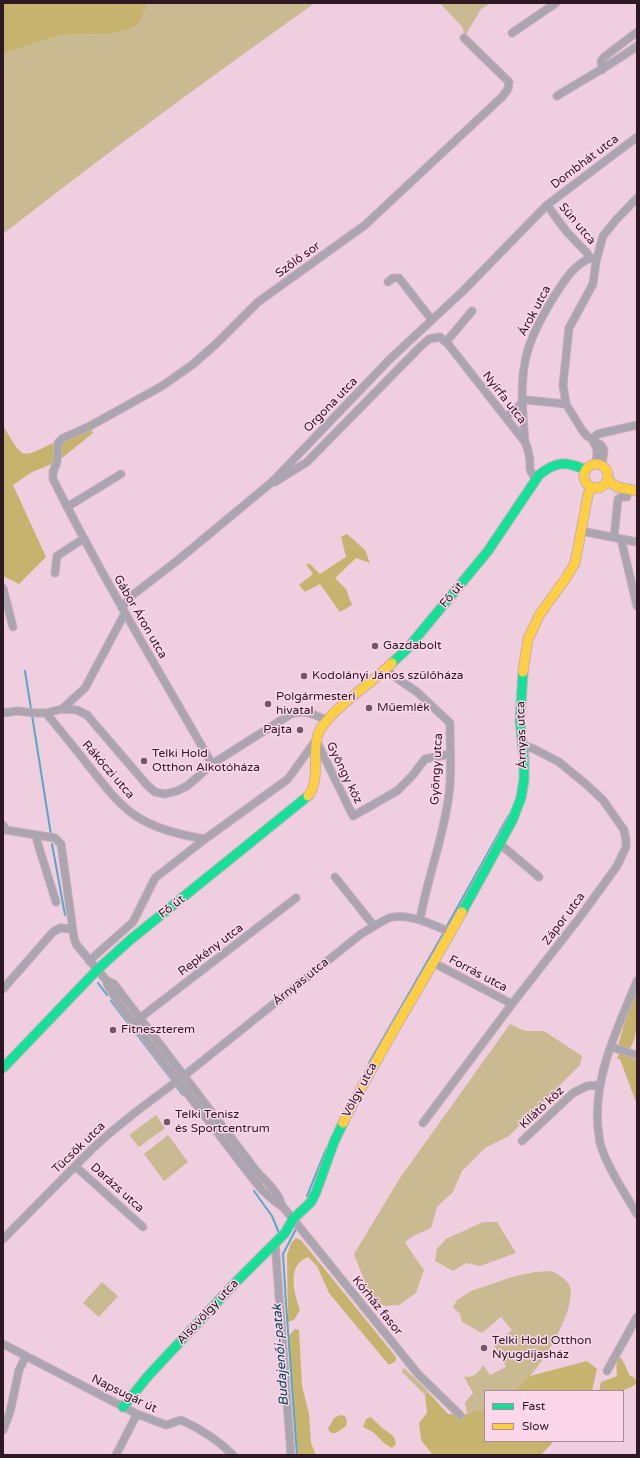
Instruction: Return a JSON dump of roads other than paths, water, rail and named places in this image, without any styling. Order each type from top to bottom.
[{"type":"street","points":[[512,32],[556,3]]},
{"type":"street","points":[[602,70],[601,61],[604,57],[637,32]]},
{"type":"street","name":"Szőlő sor","points":[[53,479],[53,472],[57,462],[58,443],[63,438],[90,426],[162,386],[192,365],[216,344],[258,302],[364,225],[502,97],[508,89],[509,82],[464,38]]},
{"type":"street","points":[[557,96],[585,78],[602,70],[637,46]]},
{"type":"street","name":"Dombhát utca","points":[[547,205],[637,137]]},
{"type":"street","points":[[599,465],[604,450],[582,430],[566,404],[563,385],[569,328],[593,284],[593,260],[603,236],[637,198]]},
{"type":"street","name":"Sün utca","points":[[547,205],[566,231],[593,260]]},
{"type":"street","name":"Orgona utca","points":[[62,709],[85,688],[130,597],[178,560],[203,537],[272,482],[390,360],[547,205]]},
{"type":"street","name":"Árok utca","points":[[525,442],[522,402],[523,375],[532,336],[545,311],[568,276],[581,262],[593,260]]},
{"type":"street","points":[[388,282],[393,278],[400,278],[432,320]]},
{"type":"street","points":[[446,342],[472,311]]},
{"type":"street","name":"Nyírfa utca","points":[[272,482],[275,482],[307,462],[420,347],[430,339],[440,337],[446,342],[525,442],[530,456],[529,467],[531,473],[536,479]]},
{"type":"street","points":[[506,417],[522,402],[534,401],[566,404]]},
{"type":"street","points":[[592,439],[598,434],[637,425]]},
{"type":"street","name":"Fő út","points":[[89,961],[133,922],[156,878],[205,839],[288,779],[316,740],[320,729],[327,720],[340,706],[385,670],[407,649],[472,572],[488,551],[536,479],[546,469],[556,464],[566,463],[577,465],[586,470]]},
{"type":"street","points":[[599,465],[607,470],[607,480],[601,487],[591,487],[585,480],[586,470],[589,466],[599,465]]},
{"type":"street","points":[[67,506],[121,474]]},
{"type":"street","name":"Gábor Áron utca","points":[[53,479],[83,539],[123,611],[212,764]]},
{"type":"street","points":[[607,480],[617,487],[637,491]]},
{"type":"street","name":"Árnyas utca","points":[[434,963],[500,844],[522,798],[524,761],[520,720],[521,693],[528,639],[540,614],[566,578],[574,563],[591,487]]},
{"type":"street","points":[[627,497],[618,499],[617,538],[637,606]]},
{"type":"street","points":[[581,531],[637,542]]},
{"type":"street","points":[[55,573],[57,556],[83,539]]},
{"type":"street","points":[[3,588],[13,626]]},
{"type":"street","name":"Gyöngy utca","points":[[385,670],[417,692],[450,723],[449,795],[420,920]]},
{"type":"street","points":[[3,713],[17,711],[46,713],[62,709],[78,710],[87,715],[134,771],[155,792],[165,794],[187,786],[212,764],[291,714],[298,711],[307,711],[327,720]]},
{"type":"street","name":"Rákóczi utca","points":[[46,713],[121,805],[148,823],[171,832],[205,839]]},
{"type":"street","name":"Fő út","points":[[3,1068],[97,970],[130,940],[305,800],[311,793],[314,784],[316,740]]},
{"type":"street","name":"Gyöngy köz","points":[[316,740],[353,816],[397,791],[412,776],[425,758],[450,754]]},
{"type":"street","name":"Zápor utca","points":[[423,1123],[512,1004],[580,917],[617,866],[626,847],[624,830],[615,816],[587,784],[559,762],[523,745]]},
{"type":"street","points":[[3,825],[6,830],[56,838],[61,844],[72,929],[76,944],[97,970]]},
{"type":"street","points":[[37,836],[37,841],[56,902]]},
{"type":"street","points":[[500,844],[539,877]]},
{"type":"street","points":[[335,877],[374,926]]},
{"type":"street","name":"Repkény utca","points":[[137,1021],[296,898]]},
{"type":"street","name":"Árnyas utca","points":[[178,1080],[361,934],[374,926],[390,918],[403,917],[420,920],[450,932]]},
{"type":"street","points":[[3,989],[53,932],[60,928],[72,929]]},
{"type":"street","name":"Forrás utca","points":[[434,963],[512,1004]]},
{"type":"street","name":"Völgy utca","points":[[293,1219],[311,1202],[334,1142],[359,1091],[434,963]]},
{"type":"street","name":"Kórház fasor","points":[[97,970],[106,980],[114,984],[137,1021],[178,1080],[255,1175]]},
{"type":"street","points":[[637,981],[611,1048],[599,1085],[597,1117],[600,1143],[615,1178],[637,1214]]},
{"type":"street","name":"Kórház fasor","points":[[137,1021],[185,1075],[255,1175],[267,1195],[283,1207],[418,1374],[460,1415]]},
{"type":"street","points":[[611,1048],[637,1055]]},
{"type":"street","name":"Tücsök utca","points":[[3,1239],[111,1132],[136,1111],[178,1080]]},
{"type":"street","name":"Kilátó köz","points":[[522,1141],[573,1093],[587,1086],[599,1085]]},
{"type":"street","name":"Darázs utca","points":[[75,1166],[143,1227]]},
{"type":"street","name":"Alsóvölgy utca","points":[[123,1407],[148,1376],[285,1233],[293,1219]]},
{"type":"street","points":[[275,1242],[291,1455]]},
{"type":"street","points":[[608,1371],[637,1317]]},
{"type":"street","name":"Napsugár út","points":[[3,1344],[137,1414],[166,1425],[181,1420],[198,1427],[221,1442],[233,1455]]},
{"type":"street","points":[[3,1430],[10,1412],[19,1370],[26,1356]]},
{"type":"street","points":[[116,1455],[137,1414]]},
{"type":"waterway","points":[[25,671],[51,835]]},
{"type":"waterway","points":[[447,926],[509,815]]},
{"type":"waterway","points":[[52,844],[65,915]]},
{"type":"waterway","points":[[369,1063],[443,934]]},
{"type":"waterway","points":[[98,983],[107,995]]},
{"type":"waterway","points":[[111,1001],[172,1080]]},
{"type":"waterway","points":[[176,1086],[183,1095]]},
{"type":"waterway","points":[[307,1196],[326,1149]]},
{"type":"waterway","points":[[254,1191],[272,1216],[279,1233]]},
{"type":"waterway","name":"Budajenői-patak","points":[[296,1229],[283,1254],[297,1455]]},
{"type":"place","name":"Gazdabolt","points":[[375,646]]},
{"type":"place","name":"Kodolányi János szülőháza","points":[[304,676]]},
{"type":"place","name":"Polgármesteri hivatal","points":[[268,704]]},
{"type":"place","name":"Műemlék","points":[[369,708]]},
{"type":"place","name":"Pajta","points":[[300,730]]},
{"type":"place","name":"Telki Hold Otthon Alkotóháza","points":[[144,761]]},
{"type":"place","name":"Fitneszterem","points":[[113,1030]]},
{"type":"place","name":"Telki Tenisz és Sportcentrum","points":[[167,1122]]},
{"type":"place","name":"Telki Hold Otthon Nyugdíjasház","points":[[484,1348]]}]
